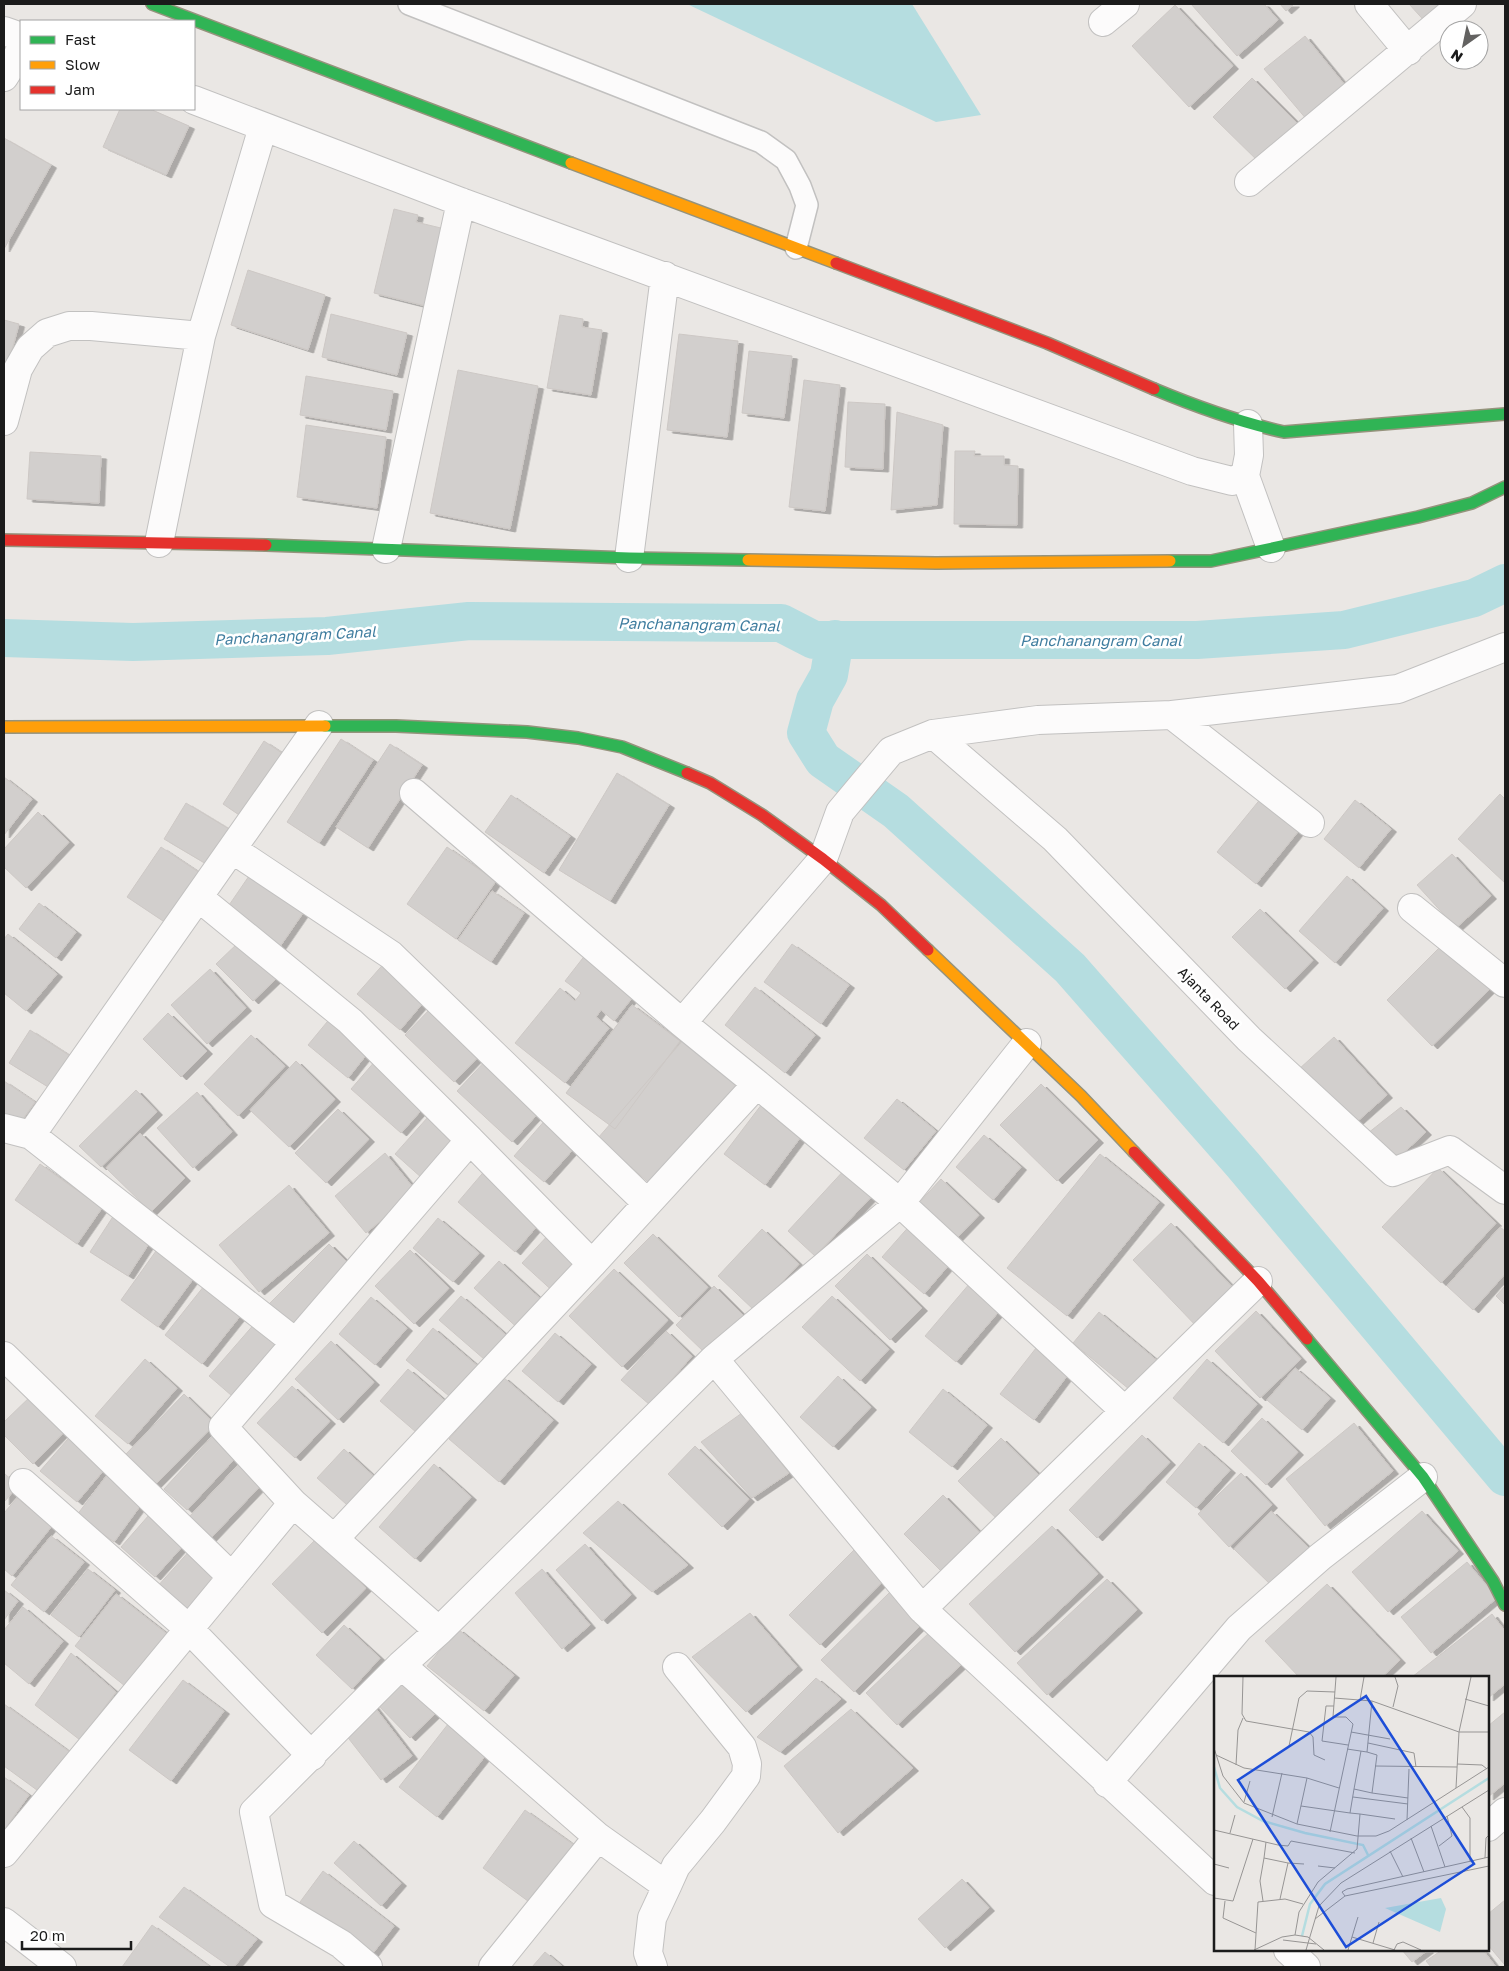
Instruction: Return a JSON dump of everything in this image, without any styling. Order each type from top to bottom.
[{"type":"street","points":[[152,4],[194,20]]},
{"type":"street","points":[[1103,22],[1125,4]]},
{"type":"street","points":[[1369,4],[1408,51]]},
{"type":"street","points":[[1249,182],[1462,4]]},
{"type":"street","points":[[195,20],[1047,344],[1202,409],[1248,424],[1284,432],[1505,414]]},
{"type":"street","points":[[4,31],[20,37]]},
{"type":"street","points":[[4,77],[20,52]]},
{"type":"street","points":[[195,100],[461,202],[1192,472],[1232,480],[1245,476]]},
{"type":"street","points":[[158,543],[201,336],[263,127]]},
{"type":"street","points":[[386,549],[461,202]]},
{"type":"street","points":[[630,558],[665,276]]},
{"type":"street","points":[[4,421],[18,369],[30,348],[48,333],[69,326],[91,326],[201,336]]},
{"type":"street","points":[[1248,424],[1249,455],[1245,476],[1271,548]]},
{"type":"street","points":[[4,540],[386,549],[630,558],[936,563],[1211,560],[1418,517],[1472,503],[1505,487]]},
{"type":"street","points":[[682,1023],[823,859],[840,812],[891,751],[933,734],[1038,720],[1172,715],[1398,689],[1505,647]]},
{"type":"street","points":[[1172,715],[1310,823]]},
{"type":"street","points":[[4,727],[93,728],[319,725],[432,727],[527,732],[578,738],[622,748],[664,763],[710,783],[762,815],[882,905],[1081,1096],[1170,1192],[1258,1281],[1423,1478],[1492,1581],[1505,1605]]},
{"type":"street","points":[[31,1135],[319,725]]},
{"type":"street","name":"Ajanta Road","points":[[933,734],[1056,838],[1250,1039],[1393,1172],[1450,1150],[1505,1190]]},
{"type":"street","points":[[414,793],[682,1023],[900,1203],[1125,1411]]},
{"type":"street","points":[[232,849],[391,955],[647,1203]]},
{"type":"street","points":[[198,897],[350,1021],[592,1264]]},
{"type":"street","points":[[1412,908],[1505,983]]},
{"type":"street","points":[[368,1967],[341,1944],[273,1904],[254,1812],[401,1665],[439,1631],[714,1359],[900,1203],[1027,1043]]},
{"type":"street","points":[[334,1539],[592,1264],[757,1084]]},
{"type":"street","points":[[4,1128],[31,1135],[295,1342]]},
{"type":"street","points":[[439,1631],[293,1503],[223,1427],[470,1140]]},
{"type":"street","points":[[922,1609],[1258,1281]]},
{"type":"street","points":[[4,1356],[232,1577]]},
{"type":"street","points":[[714,1359],[922,1609],[1107,1783],[1214,1880]]},
{"type":"street","points":[[1107,1783],[1240,1628],[1320,1557],[1423,1478]]},
{"type":"street","points":[[23,1483],[189,1629],[312,1756]]},
{"type":"street","points":[[4,1853],[293,1503]]},
{"type":"street","points":[[401,1665],[598,1837],[667,1886]]},
{"type":"street","points":[[653,1967],[648,1953],[652,1918],[676,1866],[713,1821],[746,1776],[747,1764],[742,1747],[677,1667]]},
{"type":"street","points":[[1489,1826],[1505,1812]]},
{"type":"street","points":[[493,1967],[598,1837]]},
{"type":"street","points":[[4,1922],[62,1967]]},
{"type":"street","points":[[1289,1951],[1306,1967]]},
{"type":"lane","points":[[409,4],[761,142],[786,160],[800,186],[807,205],[796,248]]},
{"type":"water","points":[[687,4],[912,4],[981,115],[936,122]]},
{"type":"building","points":[[1191,4],[1264,4],[1278,20],[1237,56]]},
{"type":"building","points":[[1280,4],[1294,4],[1286,11]]},
{"type":"building","points":[[1409,4],[1455,4],[1429,26]]},
{"type":"building","points":[[1175,5],[1233,66],[1189,107],[1132,46]]},
{"type":"building","points":[[1305,36],[1353,95],[1313,127],[1264,69]]},
{"type":"building","points":[[1252,78],[1304,130],[1266,169],[1213,117]]},
{"type":"building","points":[[120,110],[152,110],[189,126],[166,175],[103,147]]},
{"type":"building","points":[[4,138],[51,165],[4,249]]},
{"type":"building","points":[[394,209],[418,215],[416,222],[445,229],[426,306],[374,293]]},
{"type":"building","points":[[248,270],[325,295],[308,350],[231,325]]},
{"type":"building","points":[[331,314],[407,333],[397,375],[322,357]]},
{"type":"building","points":[[560,315],[583,319],[582,327],[602,330],[591,395],[547,388]]},
{"type":"building","points":[[4,320],[19,324],[4,380]]},
{"type":"building","points":[[679,334],[738,341],[727,437],[667,430]]},
{"type":"building","points":[[749,351],[792,356],[784,418],[742,413]]},
{"type":"building","points":[[458,370],[538,386],[510,529],[430,513]]},
{"type":"building","points":[[306,376],[393,391],[386,430],[300,415]]},
{"type":"building","points":[[804,380],[840,385],[825,511],[789,507]]},
{"type":"building","points":[[848,402],[885,404],[883,469],[845,467]]},
{"type":"building","points":[[897,412],[943,425],[937,505],[891,510]]},
{"type":"building","points":[[306,425],[386,437],[377,508],[297,497]]},
{"type":"building","points":[[955,451],[975,451],[974,456],[1004,456],[1004,465],[1018,466],[1017,525],[954,524]]},
{"type":"building","points":[[30,452],[101,456],[99,503],[27,499]]},
{"type":"building","points":[[341,739],[373,760],[319,843],[287,822]]},
{"type":"building","points":[[264,741],[285,755],[245,819],[223,804]]},
{"type":"building","points":[[390,744],[422,765],[368,848],[336,827]]},
{"type":"building","points":[[617,773],[669,805],[610,901],[559,870]]},
{"type":"building","points":[[4,777],[32,799],[4,835]]},
{"type":"building","points":[[1500,794],[1505,799],[1505,883],[1458,839]]},
{"type":"building","points":[[511,795],[570,836],[544,873],[485,832]]},
{"type":"building","points":[[1262,797],[1301,828],[1256,884],[1217,852]]},
{"type":"building","points":[[1355,800],[1391,829],[1359,868],[1324,839]]},
{"type":"building","points":[[186,803],[234,832],[213,868],[164,839]]},
{"type":"building","points":[[38,812],[69,842],[26,888],[4,867],[4,849]]},
{"type":"building","points":[[161,847],[203,875],[169,925],[127,897]]},
{"type":"building","points":[[447,847],[496,881],[456,939],[407,904]]},
{"type":"building","points":[[1452,854],[1491,896],[1456,928],[1417,885]]},
{"type":"building","points":[[249,876],[303,913],[279,948],[225,911]]},
{"type":"building","points":[[1347,876],[1383,908],[1335,963],[1299,931]]},
{"type":"building","points":[[492,891],[524,913],[491,962],[458,940]]},
{"type":"building","points":[[39,903],[76,932],[56,958],[19,929]]},
{"type":"building","points":[[1260,909],[1313,960],[1285,989],[1232,937]]},
{"type":"building","points":[[8,934],[57,974],[26,1011],[4,993],[4,939]]},
{"type":"building","points":[[1447,940],[1493,986],[1432,1046],[1387,1000]]},
{"type":"building","points":[[240,941],[276,979],[253,1001],[216,964]]},
{"type":"building","points":[[792,944],[849,985],[821,1024],[764,982]]},
{"type":"building","points":[[586,954],[636,993],[614,1021],[601,1010],[596,1017],[609,1028],[565,1083],[515,1043],[560,988],[575,1001],[581,993],[565,981]]},
{"type":"building","points":[[387,960],[429,996],[400,1030],[357,994]]},
{"type":"building","points":[[210,969],[246,1008],[207,1044],[171,1005]]},
{"type":"building","points":[[755,987],[815,1035],[785,1073],[725,1025]]},
{"type":"building","points":[[632,1005],[680,1041],[615,1129],[566,1093]]},
{"type":"building","points":[[433,1006],[482,1053],[454,1082],[405,1035]]},
{"type":"building","points":[[168,1013],[207,1051],[181,1077],[143,1039]]},
{"type":"building","points":[[332,1016],[371,1049],[348,1078],[308,1045]]},
{"type":"building","points":[[30,1030],[78,1061],[58,1093],[9,1063]]},
{"type":"building","points":[[251,1035],[285,1066],[238,1116],[204,1084]]},
{"type":"building","points":[[1334,1037],[1387,1095],[1350,1128],[1298,1070]]},
{"type":"building","points":[[685,1038],[743,1089],[656,1189],[598,1138]]},
{"type":"building","points":[[488,1058],[543,1108],[512,1142],[457,1091]]},
{"type":"building","points":[[376,1060],[426,1105],[401,1133],[351,1089]]},
{"type":"building","points":[[296,1061],[335,1099],[289,1147],[250,1110]]},
{"type":"building","points":[[4,1081],[35,1102],[18,1126],[4,1122]]},
{"type":"building","points":[[1041,1084],[1098,1140],[1057,1181],[1000,1125]]},
{"type":"building","points":[[136,1090],[157,1112],[101,1167],[79,1146]]},
{"type":"building","points":[[197,1092],[232,1132],[193,1168],[157,1128]]},
{"type":"building","points":[[897,1099],[936,1131],[904,1170],[864,1138]]},
{"type":"building","points":[[765,1100],[806,1130],[765,1185],[724,1154]]},
{"type":"building","points":[[1401,1107],[1426,1132],[1397,1159],[1368,1133]]},
{"type":"building","points":[[338,1109],[369,1139],[326,1183],[295,1153]]},
{"type":"building","points":[[428,1117],[457,1142],[423,1179],[395,1154]]},
{"type":"building","points":[[547,1118],[578,1144],[544,1182],[514,1156]]},
{"type":"building","points":[[140,1133],[185,1178],[151,1212],[106,1168]]},
{"type":"building","points":[[984,1135],[1021,1167],[993,1200],[956,1167]]},
{"type":"building","points":[[385,1153],[416,1191],[366,1233],[335,1196]]},
{"type":"building","points":[[1100,1154],[1159,1202],[1067,1316],[1007,1268]]},
{"type":"building","points":[[40,1164],[102,1208],[77,1244],[15,1200]]},
{"type":"building","points":[[847,1167],[875,1193],[815,1256],[788,1231]]},
{"type":"building","points":[[487,1168],[544,1218],[515,1252],[458,1202]]},
{"type":"building","points":[[1438,1168],[1496,1223],[1441,1283],[1382,1227]]},
{"type":"building","points":[[941,1179],[979,1215],[952,1243],[915,1207]]},
{"type":"building","points":[[289,1185],[329,1233],[259,1292],[219,1245]]},
{"type":"building","points":[[114,1215],[152,1239],[128,1276],[90,1252]]},
{"type":"building","points":[[438,1218],[479,1253],[453,1282],[413,1248]]},
{"type":"building","points":[[912,1223],[954,1259],[924,1294],[882,1257]]},
{"type":"building","points":[[1171,1223],[1238,1293],[1199,1329],[1133,1260]]},
{"type":"building","points":[[1500,1227],[1505,1231],[1505,1274],[1473,1310],[1447,1286]]},
{"type":"building","points":[[762,1229],[799,1264],[755,1311],[718,1276]]},
{"type":"building","points":[[552,1231],[587,1262],[557,1295],[522,1263]]},
{"type":"building","points":[[653,1234],[708,1287],[679,1317],[624,1263]]},
{"type":"building","points":[[161,1244],[199,1271],[158,1327],[121,1300]]},
{"type":"building","points":[[329,1244],[354,1269],[293,1330],[268,1305]]},
{"type":"building","points":[[410,1250],[449,1288],[414,1324],[375,1286]]},
{"type":"building","points":[[867,1254],[922,1308],[890,1340],[835,1286]]},
{"type":"building","points":[[499,1261],[547,1305],[522,1332],[474,1288]]},
{"type":"building","points":[[614,1269],[668,1320],[622,1367],[569,1316]]},
{"type":"building","points":[[976,1276],[1007,1302],[956,1362],[925,1336]]},
{"type":"building","points":[[208,1281],[245,1310],[202,1364],[165,1335]]},
{"type":"building","points":[[714,1286],[744,1316],[706,1354],[676,1325]]},
{"type":"building","points":[[1505,1286],[1505,1305],[1496,1296]]},
{"type":"building","points":[[461,1296],[513,1341],[492,1366],[439,1320]]},
{"type":"building","points":[[832,1296],[889,1349],[860,1381],[802,1327]]},
{"type":"building","points":[[371,1297],[407,1328],[375,1365],[339,1334]]},
{"type":"building","points":[[1256,1311],[1301,1359],[1260,1398],[1215,1351]]},
{"type":"building","points":[[1099,1312],[1161,1364],[1135,1394],[1073,1343]]},
{"type":"building","points":[[256,1322],[287,1348],[239,1402],[209,1376]]},
{"type":"building","points":[[433,1328],[481,1369],[455,1401],[406,1360]]},
{"type":"building","points":[[666,1331],[692,1356],[650,1405],[621,1380]]},
{"type":"building","points":[[555,1333],[591,1364],[558,1402],[522,1371]]},
{"type":"building","points":[[331,1341],[374,1382],[338,1420],[295,1379]]},
{"type":"building","points":[[1040,1343],[1073,1368],[1034,1420],[1000,1394]]},
{"type":"building","points":[[145,1359],[177,1388],[128,1444],[95,1416]]},
{"type":"building","points":[[1207,1359],[1257,1404],[1223,1443],[1173,1398]]},
{"type":"building","points":[[1295,1368],[1330,1398],[1302,1430],[1267,1400]]},
{"type":"building","points":[[408,1369],[452,1407],[424,1439],[380,1401]]},
{"type":"building","points":[[838,1376],[871,1407],[833,1447],[800,1417]]},
{"type":"building","points":[[503,1377],[553,1420],[499,1482],[449,1439]]},
{"type":"building","points":[[292,1386],[330,1421],[295,1458],[257,1423]]},
{"type":"building","points":[[943,1389],[987,1425],[952,1467],[909,1432]]},
{"type":"building","points":[[35,1392],[69,1427],[33,1464],[4,1435],[4,1422]]},
{"type":"building","points":[[184,1394],[215,1424],[155,1485],[125,1455]]},
{"type":"building","points":[[742,1413],[789,1473],[752,1498],[701,1442]]},
{"type":"building","points":[[1262,1418],[1298,1452],[1266,1485],[1231,1451]]},
{"type":"building","points":[[1354,1423],[1393,1471],[1325,1526],[1286,1479]]},
{"type":"building","points":[[219,1429],[242,1451],[187,1510],[164,1489]]},
{"type":"building","points":[[74,1432],[110,1463],[77,1502],[40,1471]]},
{"type":"building","points":[[1142,1435],[1170,1462],[1097,1538],[1069,1510]]},
{"type":"building","points":[[1001,1438],[1046,1482],[1003,1525],[958,1481]]},
{"type":"building","points":[[1199,1443],[1230,1470],[1196,1508],[1166,1482]]},
{"type":"building","points":[[695,1446],[749,1499],[722,1527],[668,1474]]},
{"type":"building","points":[[344,1449],[382,1484],[356,1513],[317,1478]]},
{"type":"building","points":[[244,1459],[266,1480],[210,1539],[188,1518]]},
{"type":"building","points":[[434,1464],[471,1497],[415,1559],[379,1527]]},
{"type":"building","points":[[110,1471],[146,1498],[114,1542],[77,1515]]},
{"type":"building","points":[[4,1473],[18,1486],[4,1502]]},
{"type":"building","points":[[1241,1473],[1272,1505],[1229,1547],[1198,1514]]},
{"type":"building","points":[[943,1495],[981,1534],[943,1573],[904,1534]]},
{"type":"building","points":[[17,1498],[52,1526],[12,1576],[4,1569],[4,1513]]},
{"type":"building","points":[[618,1501],[688,1565],[652,1592],[583,1533]]},
{"type":"building","points":[[156,1507],[190,1538],[155,1577],[121,1547]]},
{"type":"building","points":[[1271,1511],[1310,1549],[1273,1587],[1234,1549]]},
{"type":"building","points":[[1422,1511],[1458,1551],[1388,1612],[1352,1572]]},
{"type":"building","points":[[1052,1526],[1098,1574],[1015,1652],[969,1604]]},
{"type":"building","points":[[51,1536],[84,1562],[44,1612],[11,1585]]},
{"type":"building","points":[[316,1539],[366,1588],[322,1633],[272,1584]]},
{"type":"building","points":[[861,1543],[891,1573],[820,1645],[789,1615]]},
{"type":"building","points":[[585,1544],[631,1595],[602,1621],[556,1570]]},
{"type":"building","points":[[193,1547],[225,1575],[188,1617],[156,1588]]},
{"type":"building","points":[[1467,1562],[1497,1598],[1431,1653],[1401,1617]]},
{"type":"building","points":[[88,1569],[115,1590],[79,1637],[51,1615]]},
{"type":"building","points":[[542,1569],[590,1625],[562,1649],[515,1593]]},
{"type":"building","points":[[1107,1579],[1137,1610],[1047,1695],[1017,1663]]},
{"type":"building","points":[[1327,1584],[1400,1660],[1383,1676],[1298,1676],[1265,1641]]},
{"type":"building","points":[[4,1590],[18,1601],[4,1620]]},
{"type":"building","points":[[891,1591],[923,1623],[854,1692],[821,1660]]},
{"type":"building","points":[[116,1594],[171,1637],[130,1690],[75,1646]]},
{"type":"building","points":[[23,1607],[63,1641],[29,1684],[4,1663],[4,1630]]},
{"type":"building","points":[[750,1613],[797,1667],[746,1712],[692,1657]]},
{"type":"building","points":[[1492,1614],[1505,1631],[1505,1684],[1489,1697],[1489,1676],[1413,1676]]},
{"type":"building","points":[[344,1625],[380,1658],[352,1689],[316,1655]]},
{"type":"building","points":[[458,1629],[514,1675],[484,1711],[427,1666]]},
{"type":"building","points":[[932,1630],[963,1663],[897,1725],[866,1693]]},
{"type":"building","points":[[71,1653],[116,1692],[80,1740],[35,1705]]},
{"type":"building","points":[[401,1676],[436,1713],[410,1738],[375,1702]]},
{"type":"building","points":[[816,1678],[841,1699],[780,1752],[757,1737]]},
{"type":"building","points":[[183,1680],[224,1711],[171,1781],[129,1750]]},
{"type":"building","points":[[4,1704],[71,1753],[41,1793],[4,1766]]},
{"type":"building","points":[[373,1705],[412,1756],[381,1780],[342,1730]]},
{"type":"building","points":[[851,1709],[913,1768],[838,1833],[784,1766]]},
{"type":"building","points":[[1505,1712],[1505,1783],[1489,1796],[1489,1725]]},
{"type":"building","points":[[452,1719],[490,1750],[437,1817],[399,1787]]},
{"type":"building","points":[[4,1777],[29,1795],[4,1830]]},
{"type":"building","points":[[525,1810],[578,1848],[536,1907],[483,1868]]},
{"type":"building","points":[[354,1841],[401,1883],[381,1906],[334,1863]]},
{"type":"building","points":[[323,1871],[394,1926],[370,1957],[300,1902]]},
{"type":"building","points":[[962,1879],[989,1908],[945,1948],[918,1919]]},
{"type":"building","points":[[184,1887],[257,1939],[234,1967],[230,1967],[159,1917]]},
{"type":"building","points":[[1505,1900],[1504,1964],[1489,1946],[1489,1913]]},
{"type":"building","points":[[152,1925],[210,1967],[122,1967]]},
{"type":"building","points":[[1403,1951],[1427,1951],[1412,1962]]},
{"type":"building","points":[[1441,1951],[1484,1951],[1496,1967],[1431,1967],[1426,1961]]},
{"type":"building","points":[[545,1952],[563,1967],[532,1967]]},
{"type":"waterway","name":"Panchanangram Canal","points":[[4,638],[133,642],[327,636],[469,621],[781,623],[814,640],[1197,640],[1344,630],[1474,598],[1505,583]]},
{"type":"waterway","points":[[835,639],[829,675],[815,700],[806,733],[823,760],[896,811],[1070,968],[1243,1165],[1505,1477]]},
{"type":"traffic: fast","points":[[152,4],[194,20]]},
{"type":"traffic: fast","points":[[195,20],[571,163]]},
{"type":"traffic: fast","points":[[1154,389],[1218,414],[1284,432],[1505,414]]},
{"type":"traffic: fast","points":[[1170,561],[1211,561],[1418,517],[1472,503],[1505,487]]},
{"type":"traffic: fast","points":[[266,545],[629,558],[748,560]]},
{"type":"traffic: fast","points":[[325,726],[396,726],[527,732],[578,738],[622,747],[687,773]]},
{"type":"traffic: fast","points":[[1307,1339],[1423,1477],[1493,1581],[1505,1605]]},
{"type":"traffic: slow","points":[[571,163],[836,263]]},
{"type":"traffic: slow","points":[[748,560],[936,563],[1170,561]]},
{"type":"traffic: slow","points":[[4,727],[325,726]]},
{"type":"traffic: slow","points":[[928,950],[1081,1096],[1134,1152]]},
{"type":"traffic: jam","points":[[836,263],[1047,343],[1154,389]]},
{"type":"traffic: jam","points":[[4,540],[266,545]]},
{"type":"traffic: jam","points":[[687,773],[710,783],[762,815],[823,859],[881,905],[928,950]]},
{"type":"traffic: jam","points":[[1134,1152],[1258,1281],[1307,1339]]}]
